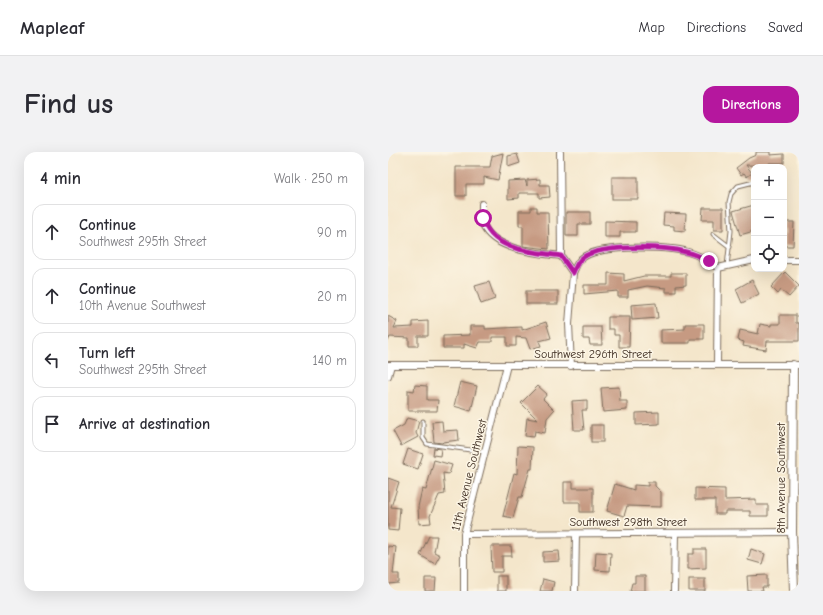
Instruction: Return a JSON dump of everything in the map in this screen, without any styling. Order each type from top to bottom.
[{"type":"street","points":[[560,152],[561,256],[573,273]]},
{"type":"street","points":[[482,204],[485,228],[495,238],[524,251],[561,256]]},
{"type":"street","points":[[571,366],[569,324],[573,273],[578,262],[584,257],[593,252],[607,249],[672,249],[698,256],[718,268],[751,261]]},
{"type":"street","points":[[787,260],[799,260]]},
{"type":"street","points":[[717,364],[718,268]]},
{"type":"street","points":[[388,376],[389,365]]},
{"type":"street","name":"Southwest 296th Street","points":[[389,365],[796,365]]},
{"type":"street","name":"11th Avenue Southwest","points":[[464,591],[464,534],[507,365]]},
{"type":"street","name":"8th Avenue Southwest","points":[[794,591],[796,544],[792,532],[796,365]]},
{"type":"street","name":"Southwest 298th Street","points":[[464,534],[792,532]]},
{"type":"street","points":[[674,591],[675,533]]},
{"type":"street","points":[[575,591],[576,534]]},
{"type":"street","points":[[794,591],[799,591]]},
{"type":"lane","points":[[728,266],[732,221],[729,202],[731,194],[738,186],[751,183]]},
{"type":"lane","points":[[713,234],[730,247]]},
{"type":"lane","points":[[423,421],[423,438],[427,444],[485,452]]},
{"type":"building","points":[[756,152],[770,152],[770,155],[784,154],[784,163],[746,165],[751,174],[747,177],[744,173],[741,175],[736,168],[749,158],[756,155]]},
{"type":"building","points":[[503,153],[498,180],[484,177],[484,184],[466,184],[466,196],[456,196],[456,167],[490,167],[492,156]]},
{"type":"building","points":[[517,154],[520,163],[508,167],[508,156]]},
{"type":"building","points":[[612,177],[638,177],[638,199],[612,199]]},
{"type":"building","points":[[540,179],[540,185],[549,185],[550,197],[539,198],[539,193],[519,193],[519,198],[508,199],[508,181],[525,180],[527,186],[527,180]]},
{"type":"building","points":[[751,206],[751,232],[740,235],[733,211]]},
{"type":"building","points":[[531,207],[537,207],[537,212],[548,212],[549,249],[523,246],[523,226],[519,226],[519,211],[531,211]]},
{"type":"building","points":[[703,208],[723,208],[723,230],[714,230],[714,220],[702,220]]},
{"type":"building","points":[[566,212],[590,212],[590,224],[578,224],[578,236],[566,236]]},
{"type":"building","points":[[664,213],[686,214],[685,231],[674,230],[674,226],[663,225]]},
{"type":"building","points":[[605,221],[636,222],[636,232],[620,232],[620,237],[605,237]]},
{"type":"building","points":[[787,222],[794,222],[793,246],[787,246]]},
{"type":"building","points":[[785,272],[799,286],[789,297],[781,290],[778,294],[771,287]]},
{"type":"building","points":[[608,273],[624,274],[624,281],[644,276],[671,276],[671,273],[686,273],[686,285],[676,286],[676,292],[666,292],[666,288],[647,286],[628,290],[628,297],[618,297],[618,291],[584,294],[584,285],[608,285]]},
{"type":"building","points":[[752,280],[759,294],[742,303],[736,289]]},
{"type":"building","points":[[489,282],[495,299],[481,304],[475,286]]},
{"type":"building","points":[[526,291],[558,291],[558,304],[526,304]]},
{"type":"building","points":[[656,303],[658,318],[632,320],[631,305]]},
{"type":"building","points":[[780,315],[796,315],[796,323],[799,323],[799,341],[767,341],[766,350],[743,346],[744,342],[738,340],[740,330],[758,334],[760,324],[771,326],[771,324],[780,324]]},
{"type":"building","points":[[388,316],[397,321],[394,328],[413,327],[413,322],[428,321],[428,336],[418,336],[418,346],[409,346],[409,338],[390,337],[388,341]]},
{"type":"building","points":[[608,317],[630,317],[629,347],[619,347],[619,335],[614,335],[614,329],[608,329]]},
{"type":"building","points":[[546,322],[551,338],[539,341],[541,346],[530,349],[526,338],[516,337],[516,346],[507,346],[507,337],[492,337],[492,342],[480,342],[477,348],[464,344],[464,348],[443,348],[443,336],[470,335],[470,326],[485,326],[485,329],[522,327],[522,330]]},
{"type":"building","points":[[685,324],[704,324],[704,339],[690,339],[690,343],[661,343],[661,330],[685,329]]},
{"type":"building","points":[[583,327],[601,327],[602,345],[590,345],[589,339],[583,339]]},
{"type":"building","points":[[460,382],[477,386],[471,411],[454,406]]},
{"type":"building","points":[[415,385],[427,386],[427,400],[438,400],[437,411],[408,411],[408,390],[414,391]]},
{"type":"building","points":[[538,386],[547,394],[543,399],[554,410],[547,418],[545,433],[535,431],[534,437],[525,436],[527,418],[538,420],[521,403]]},
{"type":"building","points":[[619,387],[620,401],[627,401],[627,410],[603,412],[601,388]]},
{"type":"building","points":[[587,400],[587,410],[582,410],[584,430],[574,430],[572,401]]},
{"type":"building","points":[[659,412],[659,424],[636,425],[636,413]]},
{"type":"building","points":[[407,418],[419,421],[416,433],[418,437],[401,446],[393,431],[404,425]]},
{"type":"building","points":[[442,421],[443,431],[458,430],[459,440],[442,443],[434,442],[432,422]]},
{"type":"building","points":[[591,425],[603,425],[603,442],[591,442]]},
{"type":"building","points":[[518,446],[533,447],[532,469],[530,469],[522,497],[519,497],[513,518],[503,516],[514,473],[517,474]]},
{"type":"building","points":[[434,448],[441,449],[440,456],[433,455]]},
{"type":"building","points":[[408,449],[423,454],[418,469],[403,464]]},
{"type":"building","points":[[434,460],[452,465],[449,474],[443,473],[445,494],[439,495],[430,516],[431,523],[419,524],[418,507],[422,489],[426,490]]},
{"type":"building","points":[[388,478],[399,482],[391,507],[400,508],[398,531],[388,530]]},
{"type":"building","points":[[564,482],[573,482],[573,488],[593,488],[593,512],[580,512],[580,502],[564,502]]},
{"type":"building","points":[[648,482],[655,482],[655,486],[661,492],[661,507],[627,506],[624,516],[607,511],[615,484],[634,490],[634,485],[648,486]]},
{"type":"building","points":[[695,488],[725,489],[725,500],[756,499],[756,505],[768,505],[768,516],[750,516],[750,511],[725,511],[725,514],[715,514],[715,500],[695,500]]},
{"type":"building","points":[[429,536],[437,536],[434,552],[440,555],[435,564],[420,555]]},
{"type":"building","points":[[388,546],[396,547],[393,574],[399,574],[399,583],[388,584]]},
{"type":"building","points":[[491,546],[511,546],[512,556],[502,556],[502,572],[492,572]]},
{"type":"building","points":[[694,549],[706,549],[706,568],[688,569],[688,554],[694,554]]},
{"type":"building","points":[[751,549],[765,554],[762,564],[748,560]]},
{"type":"building","points":[[559,551],[560,561],[543,562],[543,552]]},
{"type":"building","points":[[596,552],[611,553],[610,571],[595,570]]},
{"type":"building","points":[[767,575],[767,587],[762,587],[763,591],[748,591],[747,576]]},
{"type":"building","points":[[497,576],[506,576],[506,591],[497,591]]},
{"type":"building","points":[[635,576],[645,576],[645,591],[630,591],[632,583],[635,583]]},
{"type":"building","points":[[425,578],[436,578],[435,591],[425,591]]},
{"type":"building","points":[[543,579],[554,582],[552,591],[540,591]]},
{"type":"building","points":[[689,579],[705,579],[705,591],[689,591]]},
{"type":"route","points":[[483,218],[485,228],[495,238],[524,251],[561,256],[573,273],[578,262],[584,257],[593,252],[607,249],[672,249],[687,252],[709,261]]}]
